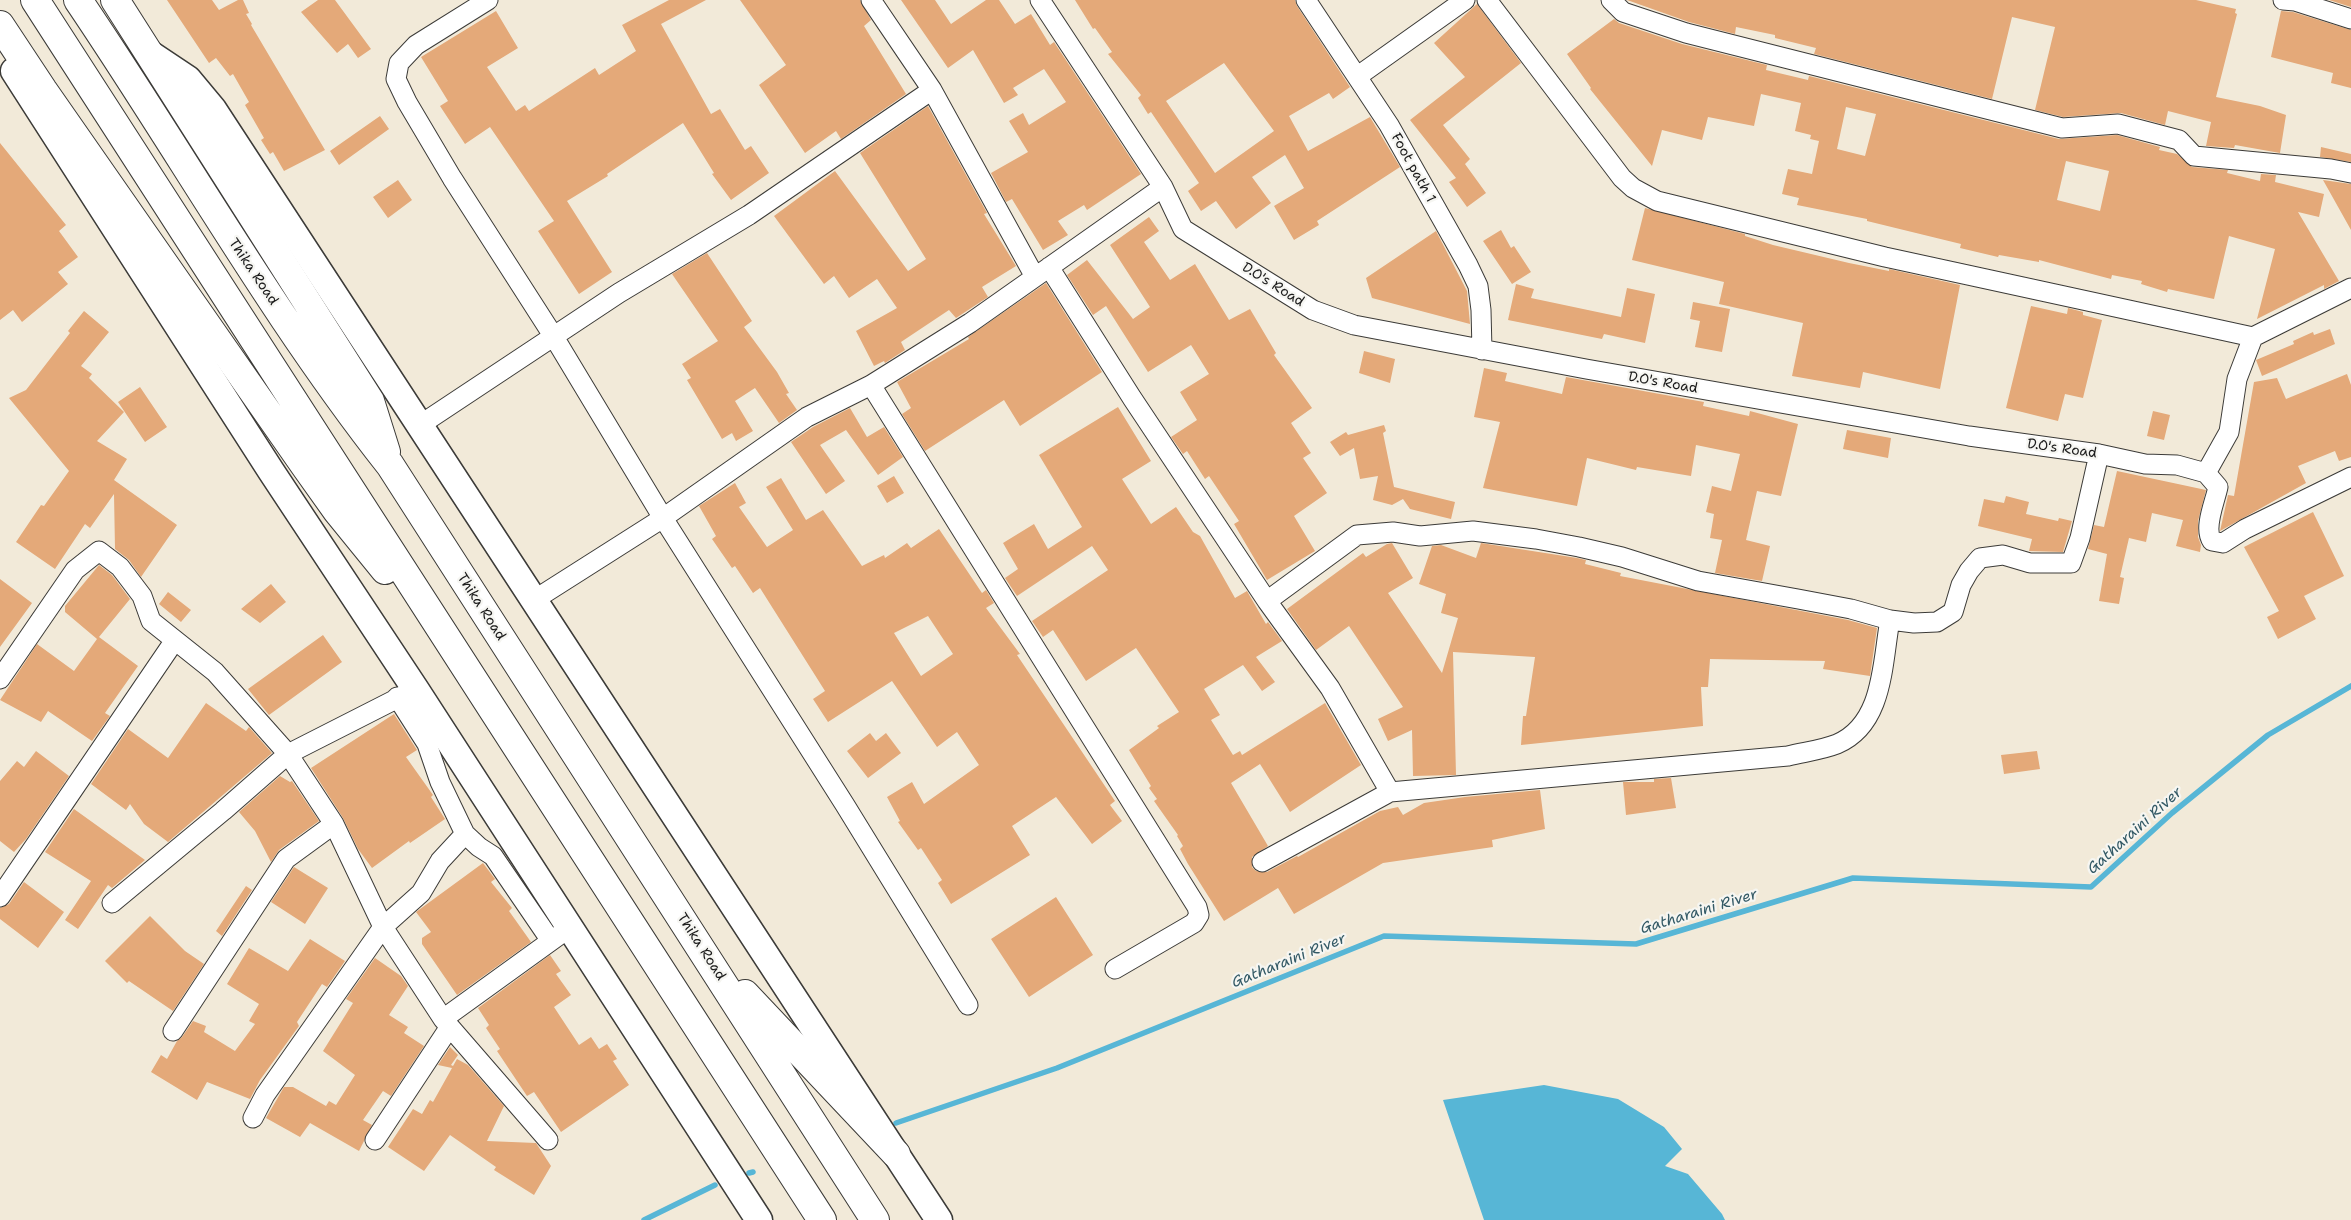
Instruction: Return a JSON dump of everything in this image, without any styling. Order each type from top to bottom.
[{"type":"highway","points":[[35,0],[822,1220]]},
{"type":"highway","name":"Thika Road","points":[[78,0],[298,339],[349,413],[390,465],[875,1220]]},
{"type":"highway","points":[[115,0],[152,55],[370,400],[390,465]]},
{"type":"highway","points":[[0,25],[43,90],[337,512],[364,547],[451,647]]},
{"type":"highway","points":[[701,948],[896,1154]]},
{"type":"main road","points":[[0,48],[271,471],[407,694],[560,935],[759,1220]]},
{"type":"main road","points":[[152,55],[188,79],[213,109],[939,1220]]},
{"type":"street","points":[[488,0],[416,46],[399,63],[396,79],[407,102],[452,178],[554,337],[663,518],[845,805],[968,1005]]},
{"type":"street","points":[[870,0],[932,90],[1042,272],[1126,390],[1266,601],[1330,688],[1390,792]]},
{"type":"street","name":"D.O's Road","points":[[1040,0],[1163,187],[1183,229],[1313,310],[1354,325],[1482,350],[1969,436],[2099,454],[2145,464],[2177,465],[2206,473]]},
{"type":"street","name":"Foot path 1","points":[[1306,0],[1389,124],[1478,286],[1482,350]]},
{"type":"street","points":[[1358,76],[1465,0]]},
{"type":"street","points":[[1487,0],[1622,178],[1633,188],[1657,201],[1885,257],[2253,337],[2351,288]]},
{"type":"street","points":[[1611,0],[1623,12],[1686,34],[2062,128],[2118,124],[2179,140],[2194,156],[2331,169],[2351,173]]},
{"type":"street","points":[[2291,0],[2351,19]]},
{"type":"street","points":[[420,425],[619,293],[749,215],[932,90]]},
{"type":"street","points":[[534,600],[663,518],[807,417],[871,385],[970,323],[1163,187]]},
{"type":"street","points":[[2253,337],[2237,378],[2228,432],[2206,473],[2218,487],[2214,509],[2208,525],[2208,535],[2212,541],[2222,543],[2245,529],[2351,477]]},
{"type":"street","points":[[871,385],[1197,907],[1199,915],[1194,923],[1115,969]]},
{"type":"street","points":[[1266,601],[1356,535],[1393,532],[1420,536],[1473,531],[1580,547],[1622,557],[1698,581],[1807,600],[1890,620],[1914,623],[1937,622],[1953,612],[1961,585],[1980,558],[2003,555],[2030,563],[2071,563],[2080,538],[2099,454]]},
{"type":"street","points":[[0,679],[75,570],[99,551],[120,567],[142,596],[151,621],[216,672],[288,754],[334,824],[383,927],[446,1024],[548,1140]]},
{"type":"street","points":[[1262,862],[1390,792],[1788,756],[1836,744],[1862,727],[1873,708],[1890,620]]},
{"type":"street","points":[[0,897],[175,640]]},
{"type":"street","points":[[112,903],[223,811],[288,754],[407,694],[440,782],[466,834],[497,861],[560,935],[446,1024],[375,1140]]},
{"type":"street","points":[[173,1032],[286,859],[334,824]]},
{"type":"street","points":[[253,1118],[265,1096],[383,927],[421,893],[440,861],[466,834]]},
{"type":"water","points":[[1544,1085],[1618,1099],[1664,1127],[1682,1149],[1665,1166],[1688,1174],[1725,1220],[1484,1220],[1443,1100]]},
{"type":"building","points":[[167,0],[212,0],[219,10],[238,0],[243,0],[249,13],[246,14],[251,25],[325,150],[284,171],[273,152],[270,154],[261,140],[264,138],[245,105],[249,102],[233,74],[230,76],[216,58],[209,63]]},
{"type":"building","points":[[318,0],[335,0],[371,49],[358,58],[348,44],[337,53],[301,12]]},
{"type":"building","points":[[669,0],[706,0],[661,24],[711,114],[720,109],[745,150],[751,146],[769,173],[731,200],[712,174],[714,173],[683,123],[607,174],[608,176],[567,201],[612,272],[579,294],[538,231],[554,221],[490,127],[465,144],[440,106],[448,101],[421,57],[496,11],[518,48],[487,67],[516,111],[525,105],[529,111],[595,68],[599,75],[636,51],[622,25]]},
{"type":"building","points":[[740,0],[860,0],[871,20],[864,26],[906,94],[841,139],[836,131],[805,153],[759,85],[786,65]]},
{"type":"building","points":[[901,0],[935,0],[951,24],[986,0],[999,0],[1015,24],[1031,14],[1050,45],[1054,42],[1141,174],[1087,210],[1084,205],[1058,221],[1068,235],[1043,250],[1012,199],[1006,202],[991,173],[1028,152],[1009,121],[1023,113],[1029,125],[1066,102],[1044,69],[1013,88],[1018,95],[1004,103],[973,50],[948,68]]},
{"type":"building","points":[[1075,0],[1295,0],[1297,6],[1350,87],[1333,99],[1329,93],[1289,116],[1308,151],[1370,117],[1400,167],[1317,221],[1319,225],[1294,240],[1274,206],[1304,188],[1285,155],[1252,177],[1271,203],[1236,229],[1216,201],[1201,211],[1188,191],[1199,183],[1151,112],[1148,114],[1138,98],[1141,95],[1108,54],[1112,52],[1095,28],[1093,29]],"holes":[[[1224,63],[1274,131],[1215,173],[1166,101]]]},
{"type":"building","points":[[1627,0],[2196,0],[2236,9],[2235,13],[2237,14],[2216,97],[2260,106],[2286,115],[2280,153],[2235,145],[2234,148],[2206,146],[2211,122],[2168,111],[2165,125],[2121,113],[2063,117],[2035,110],[2055,27],[2012,17],[1992,99],[1814,54],[1816,48],[1775,38],[1775,35],[1736,27],[1735,34],[1689,22]]},
{"type":"building","points":[[2329,0],[2351,0],[2351,7]]},
{"type":"building","points":[[1477,4],[1521,63],[1443,125],[1470,159],[1465,164],[1486,193],[1467,207],[1449,182],[1456,178],[1410,120],[1465,77],[1434,43]]},
{"type":"building","points":[[2281,11],[2293,12],[2351,30],[2351,88],[2331,83],[2333,73],[2271,57]]},
{"type":"building","points":[[1614,19],[1619,23],[1682,44],[1767,65],[1766,70],[1808,80],[1809,76],[2059,139],[2117,135],[2160,147],[2159,150],[2177,154],[2192,167],[2228,170],[2227,173],[2260,181],[2261,174],[2276,175],[2275,182],[2324,194],[2319,217],[2298,212],[2339,281],[2324,289],[2324,285],[2257,319],[2275,249],[2229,236],[2214,299],[2168,289],[2167,292],[2141,284],[2142,281],[2112,275],[2111,279],[2039,260],[2039,262],[1999,255],[1998,257],[1960,248],[1961,244],[1867,221],[1867,219],[1797,205],[1799,198],[1782,194],[1788,169],[1812,174],[1819,141],[1810,139],[1811,135],[1795,131],[1801,103],[1761,94],[1754,126],[1708,117],[1702,140],[1662,130],[1652,166],[1590,89],[1567,54]],"holes":[[[1846,107],[1876,114],[1865,156],[1837,149]],[[2066,161],[2109,171],[2100,211],[2057,200]]]},
{"type":"building","points":[[928,106],[987,213],[984,214],[1016,266],[982,287],[988,297],[956,318],[949,310],[901,342],[905,350],[885,363],[884,361],[874,366],[856,331],[897,308],[877,279],[849,298],[834,276],[824,284],[774,216],[835,171],[908,271],[926,259],[860,153]]},
{"type":"building","points":[[380,116],[389,129],[339,165],[330,151]]},
{"type":"building","points":[[0,143],[66,225],[59,231],[78,257],[58,272],[68,284],[22,322],[13,310],[0,320]]},
{"type":"building","points":[[2321,147],[2351,154],[2351,162],[2320,157]]},
{"type":"building","points":[[398,180],[412,200],[388,218],[373,197]]},
{"type":"building","points":[[2323,180],[2351,184],[2351,230]]},
{"type":"building","points":[[1645,208],[1745,234],[1745,236],[1773,245],[1849,263],[1889,271],[1889,269],[1960,285],[1940,389],[1863,372],[1860,388],[1792,376],[1803,323],[1719,304],[1724,282],[1632,260]]},
{"type":"building","points":[[1149,217],[1159,231],[1144,242],[1170,280],[1195,264],[1229,320],[1250,309],[1276,353],[1274,355],[1312,408],[1291,423],[1311,453],[1303,458],[1327,493],[1294,516],[1315,551],[1267,580],[1234,524],[1239,521],[1209,476],[1205,479],[1187,451],[1183,454],[1171,437],[1197,420],[1180,392],[1209,374],[1191,345],[1148,372],[1106,306],[1093,315],[1067,275],[1087,260],[1133,319],[1150,307],[1110,245]]},
{"type":"building","points":[[1501,230],[1511,248],[1514,246],[1531,272],[1512,284],[1483,241]]},
{"type":"building","points":[[1436,231],[1467,291],[1470,324],[1372,298],[1366,278]]},
{"type":"building","points":[[707,253],[752,321],[744,327],[777,372],[789,393],[786,394],[797,410],[779,423],[755,388],[735,401],[753,431],[736,441],[732,433],[722,439],[687,380],[691,378],[682,364],[718,341],[672,274]]},
{"type":"building","points":[[1046,283],[1102,372],[1020,426],[1004,400],[925,451],[902,414],[911,408],[897,382],[969,339],[968,337]]},
{"type":"building","points":[[1516,284],[1534,289],[1531,298],[1621,317],[1627,288],[1655,294],[1645,343],[1604,334],[1602,339],[1508,320]]},
{"type":"building","points":[[1693,302],[1730,309],[1722,352],[1695,347],[1700,321],[1690,319]]},
{"type":"building","points":[[2031,306],[2067,314],[2068,308],[2083,312],[2083,315],[2102,320],[2083,398],[2065,394],[2058,421],[2006,408]]},
{"type":"building","points":[[84,311],[109,332],[81,366],[92,374],[89,378],[124,412],[97,441],[127,459],[114,480],[177,525],[141,577],[129,560],[115,549],[114,494],[90,528],[85,524],[55,569],[16,542],[41,505],[44,506],[69,471],[9,398],[26,390],[70,333],[68,331]]},
{"type":"building","points":[[2330,329],[2335,344],[2262,376],[2256,360],[2294,344],[2293,341],[2313,332],[2314,335]]},
{"type":"building","points":[[1364,351],[1395,359],[1390,383],[1359,373]]},
{"type":"building","points":[[1484,368],[1507,373],[1505,381],[1562,394],[1566,377],[1704,402],[1703,406],[1749,416],[1750,411],[1798,424],[1781,496],[1757,491],[1746,540],[1770,546],[1762,581],[1715,573],[1722,540],[1710,538],[1714,514],[1706,512],[1712,486],[1731,491],[1740,454],[1696,445],[1691,476],[1637,467],[1636,470],[1587,458],[1577,506],[1483,488],[1500,422],[1474,417]]},
{"type":"building","points":[[2347,374],[2351,385],[2351,457],[2339,461],[2335,451],[2298,466],[2306,483],[2220,531],[2228,495],[2234,496],[2254,382],[2277,378],[2286,399]]},
{"type":"building","points":[[140,387],[167,427],[145,442],[118,402]]},
{"type":"building","points":[[1118,407],[1151,461],[1122,479],[1151,524],[1176,507],[1193,532],[1200,536],[1235,598],[1247,591],[1266,624],[1268,622],[1282,641],[1256,657],[1275,682],[1262,691],[1243,665],[1204,689],[1220,715],[1211,720],[1233,755],[1240,751],[1242,755],[1325,703],[1361,765],[1290,812],[1260,764],[1231,783],[1268,846],[1252,857],[1252,867],[1256,871],[1267,872],[1298,857],[1380,811],[1398,807],[1403,815],[1424,803],[1465,797],[1540,790],[1545,829],[1492,840],[1493,847],[1383,863],[1294,914],[1278,888],[1224,921],[1188,864],[1180,849],[1183,846],[1178,835],[1154,801],[1157,799],[1149,788],[1151,786],[1129,750],[1159,728],[1157,726],[1179,712],[1136,648],[1086,681],[1053,630],[1043,637],[1032,621],[1108,570],[1092,546],[1017,596],[1005,578],[1018,569],[1003,543],[1034,524],[1048,549],[1082,527],[1039,455]]},
{"type":"building","points":[[850,408],[867,437],[884,427],[903,457],[878,475],[846,430],[820,445],[845,481],[826,494],[791,442],[813,427]]},
{"type":"building","points":[[2153,411],[2170,415],[2164,440],[2147,436]]},
{"type":"building","points":[[1384,425],[1386,431],[1383,433],[1394,487],[1455,502],[1451,519],[1410,509],[1403,499],[1392,505],[1373,500],[1378,476],[1360,479],[1354,448],[1340,456],[1330,442],[1346,432],[1348,435]]},
{"type":"building","points":[[1847,430],[1891,438],[1888,458],[1843,449]]},
{"type":"building","points":[[2117,471],[2206,490],[2198,521],[2200,552],[2176,546],[2183,520],[2152,513],[2146,542],[2129,538],[2120,577],[2124,578],[2119,604],[2099,601],[2107,554],[2088,549],[2094,525],[2104,527]]},
{"type":"building","points":[[894,476],[904,493],[887,503],[877,486]]},
{"type":"building","points":[[781,478],[806,520],[823,510],[862,566],[884,555],[885,558],[907,543],[911,548],[939,529],[982,593],[986,590],[994,603],[986,608],[1020,654],[1017,655],[1115,801],[1110,805],[1122,821],[1092,844],[1056,797],[1012,826],[1030,855],[951,904],[938,883],[942,880],[921,848],[918,850],[898,822],[900,821],[887,797],[912,782],[924,804],[979,765],[957,732],[937,747],[892,681],[828,722],[813,699],[825,691],[760,588],[753,593],[735,566],[732,568],[712,539],[716,536],[699,506],[735,483],[746,503],[739,507],[767,547],[793,530],[766,487]],"holes":[[[928,616],[953,654],[921,676],[894,633]]]},
{"type":"building","points":[[2006,496],[2029,502],[2026,514],[2058,521],[2059,518],[2072,521],[2063,552],[2029,551],[2032,539],[1978,526],[1984,499],[2004,503]]},
{"type":"building","points":[[2313,512],[2344,576],[2304,596],[2316,619],[2278,639],[2267,617],[2279,611],[2244,547]]},
{"type":"building","points":[[1392,543],[1413,578],[1388,593],[1442,673],[1458,618],[1441,613],[1446,594],[1419,584],[1432,546],[1441,545],[1476,558],[1481,543],[1577,558],[1586,560],[1585,564],[1621,573],[1620,576],[1848,620],[1877,628],[1870,676],[1823,669],[1825,661],[1710,659],[1708,687],[1701,687],[1703,726],[1521,745],[1523,716],[1526,716],[1535,657],[1453,652],[1456,775],[1413,776],[1412,730],[1388,741],[1378,719],[1403,707],[1349,626],[1316,650],[1287,609],[1363,553],[1366,557]]},
{"type":"building","points":[[99,565],[112,575],[130,599],[99,637],[138,666],[105,713],[110,716],[92,741],[48,711],[41,722],[0,700],[37,644],[74,671],[97,639],[65,612],[65,606]]},
{"type":"building","points":[[0,579],[32,603],[0,647]]},
{"type":"building","points":[[271,584],[286,602],[260,623],[241,609]]},
{"type":"building","points":[[168,592],[191,610],[181,622],[159,604]]},
{"type":"building","points":[[323,635],[342,662],[269,715],[248,689]]},
{"type":"building","points":[[206,703],[246,731],[249,727],[272,753],[168,842],[144,824],[130,804],[126,810],[91,784],[128,729],[168,758]]},
{"type":"building","points":[[394,714],[417,750],[406,757],[433,795],[431,797],[445,819],[410,843],[409,841],[372,868],[358,849],[343,818],[311,768]]},
{"type":"building","points":[[870,733],[876,741],[886,733],[901,753],[868,778],[847,751]]},
{"type":"building","points":[[36,751],[69,776],[26,839],[14,852],[0,841],[0,781],[17,761],[24,767]]},
{"type":"building","points":[[2037,751],[2040,769],[2004,774],[2001,755]]},
{"type":"building","points":[[280,776],[290,782],[292,781],[319,821],[279,850],[271,862],[255,831],[239,812]]},
{"type":"building","points":[[1671,778],[1676,808],[1626,815],[1623,782],[1654,782],[1654,779]]},
{"type":"building","points":[[74,809],[145,860],[112,888],[108,885],[78,929],[65,920],[91,881],[45,852]]},
{"type":"building","points":[[483,863],[495,879],[491,882],[512,908],[509,911],[531,942],[457,995],[422,944],[422,938],[431,932],[416,912]]},
{"type":"building","points":[[294,867],[328,888],[305,924],[271,902]]},
{"type":"building","points":[[24,882],[64,912],[38,948],[0,919],[0,908],[9,904]]},
{"type":"building","points":[[246,886],[252,890],[222,936],[216,931]]},
{"type":"building","points":[[1056,897],[1093,955],[1029,997],[991,939]]},
{"type":"building","points":[[150,916],[185,951],[204,964],[173,1011],[129,981],[127,983],[105,961]]},
{"type":"building","points":[[310,939],[345,961],[327,987],[322,984],[297,1022],[299,1026],[260,1080],[250,1099],[207,1082],[197,1100],[151,1072],[161,1055],[167,1059],[177,1041],[193,1021],[206,1026],[204,1032],[235,1051],[255,1024],[249,1021],[259,1004],[227,984],[249,948],[288,971]]},
{"type":"building","points":[[550,955],[561,971],[556,974],[571,995],[554,1007],[579,1045],[591,1037],[599,1049],[607,1044],[617,1059],[613,1061],[629,1085],[561,1132],[534,1092],[527,1096],[497,1051],[500,1049],[486,1028],[489,1025],[478,1008]]},
{"type":"building","points":[[375,958],[401,976],[408,986],[389,1015],[408,1027],[404,1033],[424,1046],[391,1096],[383,1091],[363,1120],[372,1125],[359,1151],[310,1123],[300,1137],[266,1118],[284,1087],[293,1087],[326,1106],[329,1101],[336,1105],[355,1075],[323,1051],[353,1003],[346,999]]},
{"type":"building","points":[[450,1047],[458,1055],[451,1065],[453,1066],[457,1059],[468,1065],[504,1106],[487,1141],[536,1143],[551,1166],[534,1195],[494,1170],[496,1167],[450,1135],[424,1171],[388,1147],[413,1109],[422,1114],[430,1100],[433,1102],[452,1068],[438,1065]]},
{"type":"waterway","name":"Gatharaini River","points":[[896,1123],[1057,1068],[1384,936],[1636,944],[1853,878],[2091,887],[2172,813],[2268,735],[2351,686]]},
{"type":"waterway","points":[[749,1173],[753,1172]]},
{"type":"waterway","points":[[644,1220],[715,1185]]}]
